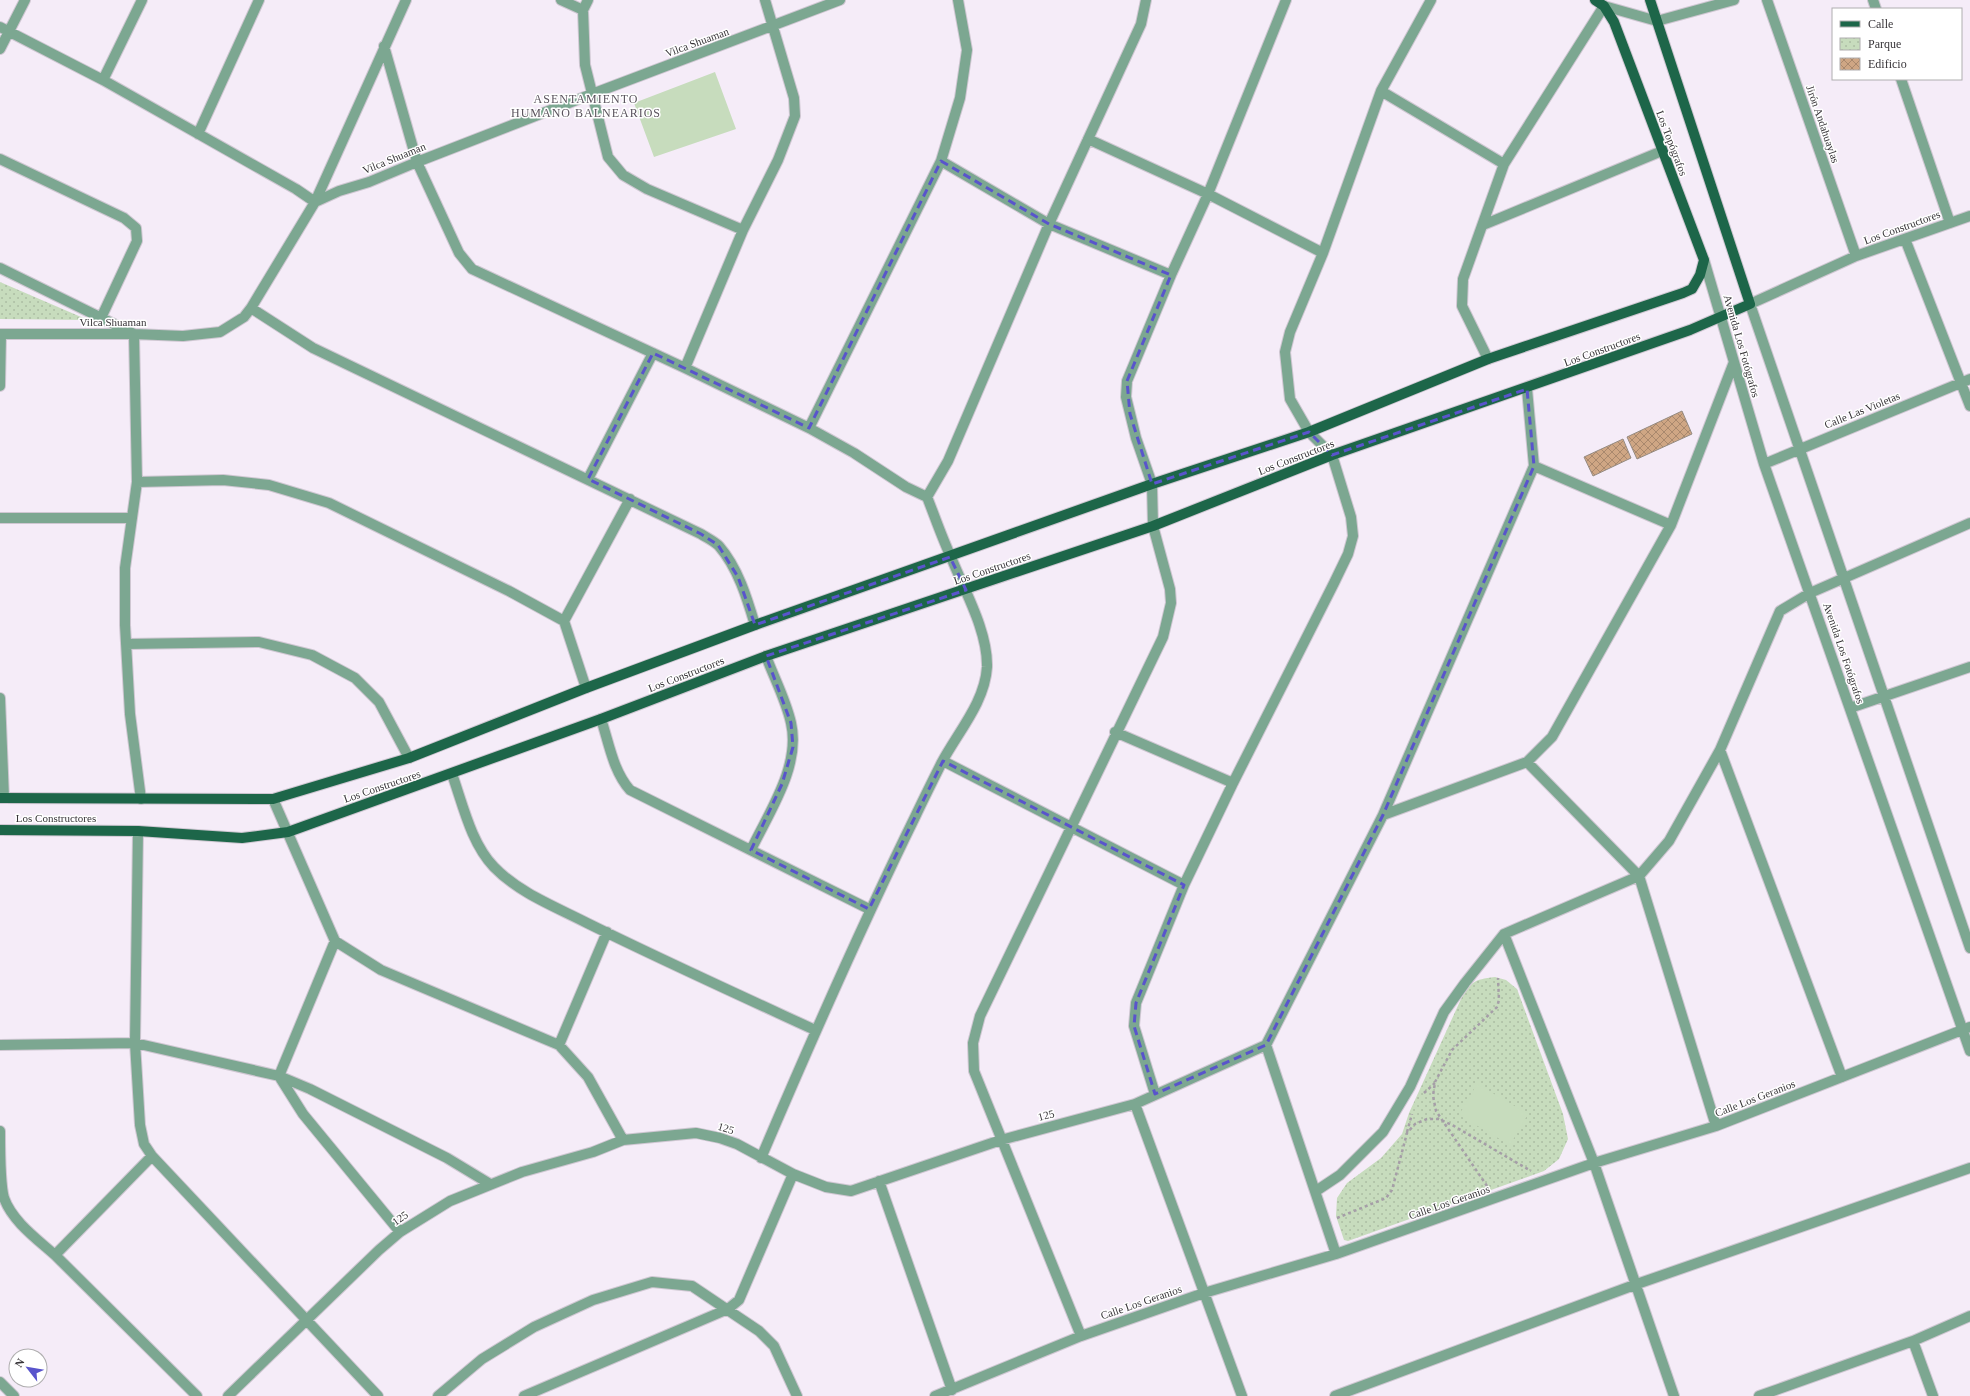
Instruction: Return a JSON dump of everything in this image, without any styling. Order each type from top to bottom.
[{"type":"main road","name":"Los Topógrafos","points":[[1595,0],[1604,6],[1614,22],[1704,260]]},
{"type":"main road","name":"Los Topógrafos","points":[[1650,0],[1750,304]]},
{"type":"main road","name":"Los Constructores","points":[[2,798],[273,799],[409,758],[586,688],[755,625],[1152,484],[1309,432],[1488,359],[1683,293],[1692,289],[1700,275],[1704,260]]},
{"type":"main road","name":"Los Constructores","points":[[0,830],[138,831],[242,838],[288,832],[452,774],[766,656],[1153,526],[1332,455],[1684,333],[1750,304]]},
{"type":"street","points":[[0,49],[5,29],[25,0]]},
{"type":"street","points":[[103,80],[142,0]]},
{"type":"street","points":[[198,134],[259,0]]},
{"type":"street","points":[[5,29],[103,80],[296,189],[315,202],[406,0]]},
{"type":"street","points":[[561,0],[583,10]]},
{"type":"street","points":[[588,0],[583,10],[585,65],[608,157],[623,175],[647,189],[743,230]]},
{"type":"street","points":[[685,368],[743,230],[778,160],[794,116],[794,98],[774,26],[765,0]]},
{"type":"street","name":"Vilca Shuaman","points":[[0,334],[134,334],[183,336],[220,332],[244,317],[251,308],[315,202],[339,191],[368,182],[592,94],[840,0]]},
{"type":"street","points":[[809,428],[941,161],[960,98],[967,50],[958,0]]},
{"type":"street","points":[[927,497],[948,460],[1049,224],[1141,24],[1146,0]]},
{"type":"street","points":[[1081,1336],[974,1071],[974,1043],[980,1016],[1115,732],[1163,637],[1170,603],[1168,574],[1153,526],[1152,484],[1130,414],[1126,397],[1127,381],[1171,275],[1208,194],[1286,0]]},
{"type":"street","points":[[1155,1094],[1134,1026],[1136,1003],[1184,885],[1233,783],[1334,583],[1348,554],[1353,536],[1351,517],[1332,455],[1309,432],[1290,400],[1285,352],[1290,332],[1323,253],[1381,91],[1431,0]]},
{"type":"street","points":[[1488,359],[1462,306],[1463,279],[1504,164],[1604,6],[1657,21],[1734,0]]},
{"type":"street","name":"Jirón Andahuaylas","points":[[1767,0],[1856,256]]},
{"type":"street","points":[[384,46],[417,162],[459,253],[472,268],[809,428],[854,453],[906,487],[927,497],[950,557],[966,590],[982,635],[986,652],[987,668],[983,686],[976,705],[943,761],[869,909],[815,1030],[761,1158]]},
{"type":"street","points":[[1901,80],[1950,223]]},
{"type":"street","points":[[1381,91],[1504,164]]},
{"type":"street","points":[[1088,139],[1208,194],[1323,253]]},
{"type":"street","points":[[1483,225],[1662,151]]},
{"type":"street","points":[[0,159],[124,218],[136,228],[137,240],[101,318]]},
{"type":"street","points":[[941,161],[1049,224],[1171,275]]},
{"type":"street","name":"Los Constructores","points":[[1750,304],[1856,256],[1970,216]]},
{"type":"street","points":[[1905,239],[1966,381],[1970,406]]},
{"type":"street","name":"Avenida Los Fotógrafos","points":[[1704,260],[1764,464],[1850,708],[1967,1029],[1970,1051]]},
{"type":"street","points":[[0,268],[134,334],[137,482],[125,568],[126,644],[130,714],[141,799]]},
{"type":"street","points":[[1750,304],[1970,948]]},
{"type":"street","points":[[251,308],[313,348],[701,534],[718,545],[738,577],[755,625]]},
{"type":"street","points":[[0,334],[0,386]]},
{"type":"street","points":[[588,479],[653,353]]},
{"type":"street","points":[[1383,815],[1527,762],[1552,737],[1671,526],[1734,362]]},
{"type":"street","name":"Calle Las Violetas","points":[[1764,464],[1966,381]]},
{"type":"street","points":[[1336,1254],[1266,1045],[1383,815],[1534,466],[1527,388]]},
{"type":"street","points":[[1534,466],[1671,526]]},
{"type":"street","points":[[137,482],[223,480],[269,485],[329,503],[509,591],[564,621],[586,688]]},
{"type":"street","points":[[564,621],[630,499]]},
{"type":"street","points":[[0,518],[132,518]]},
{"type":"street","points":[[1316,1191],[1340,1175],[1383,1132],[1410,1087],[1444,1012],[1504,934],[1639,876],[1669,841],[1720,750],[1780,611],[1810,593],[1970,523]]},
{"type":"street","points":[[126,644],[259,642],[312,655],[355,678],[379,702],[409,758]]},
{"type":"street","points":[[751,850],[782,784],[793,747],[791,723],[766,656]]},
{"type":"street","points":[[1850,708],[1970,667]]},
{"type":"street","points":[[0,698],[2,798]]},
{"type":"street","points":[[601,719],[616,767],[622,781],[630,790],[869,909]]},
{"type":"street","points":[[1115,732],[1233,783]]},
{"type":"street","points":[[1720,750],[1842,1077]]},
{"type":"street","points":[[943,761],[1184,885]]},
{"type":"street","points":[[1527,762],[1639,876],[1716,1126]]},
{"type":"street","points":[[452,774],[474,836],[493,866],[506,879],[522,890],[607,932],[815,1030]]},
{"type":"street","points":[[273,799],[335,941],[380,970],[559,1045],[588,1077],[623,1140]]},
{"type":"street","points":[[138,831],[135,1043],[140,1125],[144,1144],[152,1156],[378,1396]]},
{"type":"street","points":[[559,1045],[607,932]]},
{"type":"street","points":[[1504,934],[1594,1163],[1637,1284],[1674,1396]]},
{"type":"street","points":[[279,1076],[335,941]]},
{"type":"street","name":"Calle Los Geranios","points":[[935,1396],[1081,1336],[1204,1293],[1336,1254],[1594,1163],[1716,1126],[1967,1029]]},
{"type":"street","points":[[0,1045],[135,1043],[279,1076],[310,1089],[446,1158],[490,1184]]},
{"type":"street","name":"125","points":[[228,1396],[379,1250],[400,1232],[450,1201],[522,1172],[593,1152],[623,1140],[696,1133],[720,1138],[737,1144],[793,1174],[826,1187],[851,1191],[1001,1140],[1135,1104],[1266,1045]]},
{"type":"street","points":[[279,1076],[303,1114],[400,1232]]},
{"type":"street","points":[[1135,1104],[1242,1396]]},
{"type":"street","points":[[0,1131],[2,1200],[29,1233],[55,1254],[197,1396]]},
{"type":"street","points":[[55,1254],[152,1156]]},
{"type":"street","points":[[1335,1396],[1637,1284],[1970,1168]]},
{"type":"street","points":[[524,1396],[728,1309],[739,1300],[793,1174]]},
{"type":"street","points":[[879,1181],[952,1390]]},
{"type":"street","points":[[438,1396],[482,1358],[534,1327],[593,1300],[652,1282],[692,1286],[759,1331],[774,1346],[797,1396]]},
{"type":"street","points":[[1759,1396],[1913,1341],[1970,1316]]},
{"type":"street","points":[[1913,1341],[1933,1396]]},
{"type":"street","points":[[0,1382],[14,1396]]},
{"type":"path","points":[[1490,1190],[1483,1183],[1444,1121],[1436,1111],[1433,1096],[1436,1082],[1452,1050],[1496,1006],[1499,1000],[1498,978]]},
{"type":"path","points":[[1420,1097],[1436,1082]]},
{"type":"path","points":[[1337,1219],[1386,1198],[1392,1190],[1414,1107]]},
{"type":"path","points":[[1407,1133],[1415,1124],[1427,1119],[1444,1121],[1536,1174]]},
{"type":"highlighted area","points":[[941,161],[1049,224],[1171,275],[1127,381],[1130,414],[1152,484],[1309,432],[1332,455],[1527,389],[1534,466],[1383,815],[1266,1045],[1155,1094],[1134,1026],[1136,1003],[1184,885],[943,761],[869,909],[751,850],[782,784],[793,747],[791,723],[766,656],[966,590],[950,557],[755,625],[738,577],[718,545],[701,534],[588,479],[653,353],[809,428]]},
{"type":"green space","points":[[715,72],[736,129],[654,157],[634,103]]},
{"type":"green space","points":[[0,282],[88,320],[0,319]]},
{"type":"green space","points":[[1495,977],[1506,980],[1517,989],[1563,1114],[1568,1139],[1559,1159],[1544,1171],[1348,1241],[1344,1240],[1336,1216],[1337,1198],[1347,1183],[1381,1158],[1402,1134],[1409,1113],[1461,999],[1474,982]]},
{"type":"green space","points":[[1477,1084],[1528,1114],[1510,1145],[1459,1115]]},
{"type":"building","points":[[1682,411],[1692,434],[1637,459],[1627,437]]},
{"type":"building","points":[[1623,439],[1631,458],[1593,476],[1584,457]]},
{"type":"district","name":"ASENTAMIENTO HUMANO BALNEARIOS","points":[[586,106]]}]
